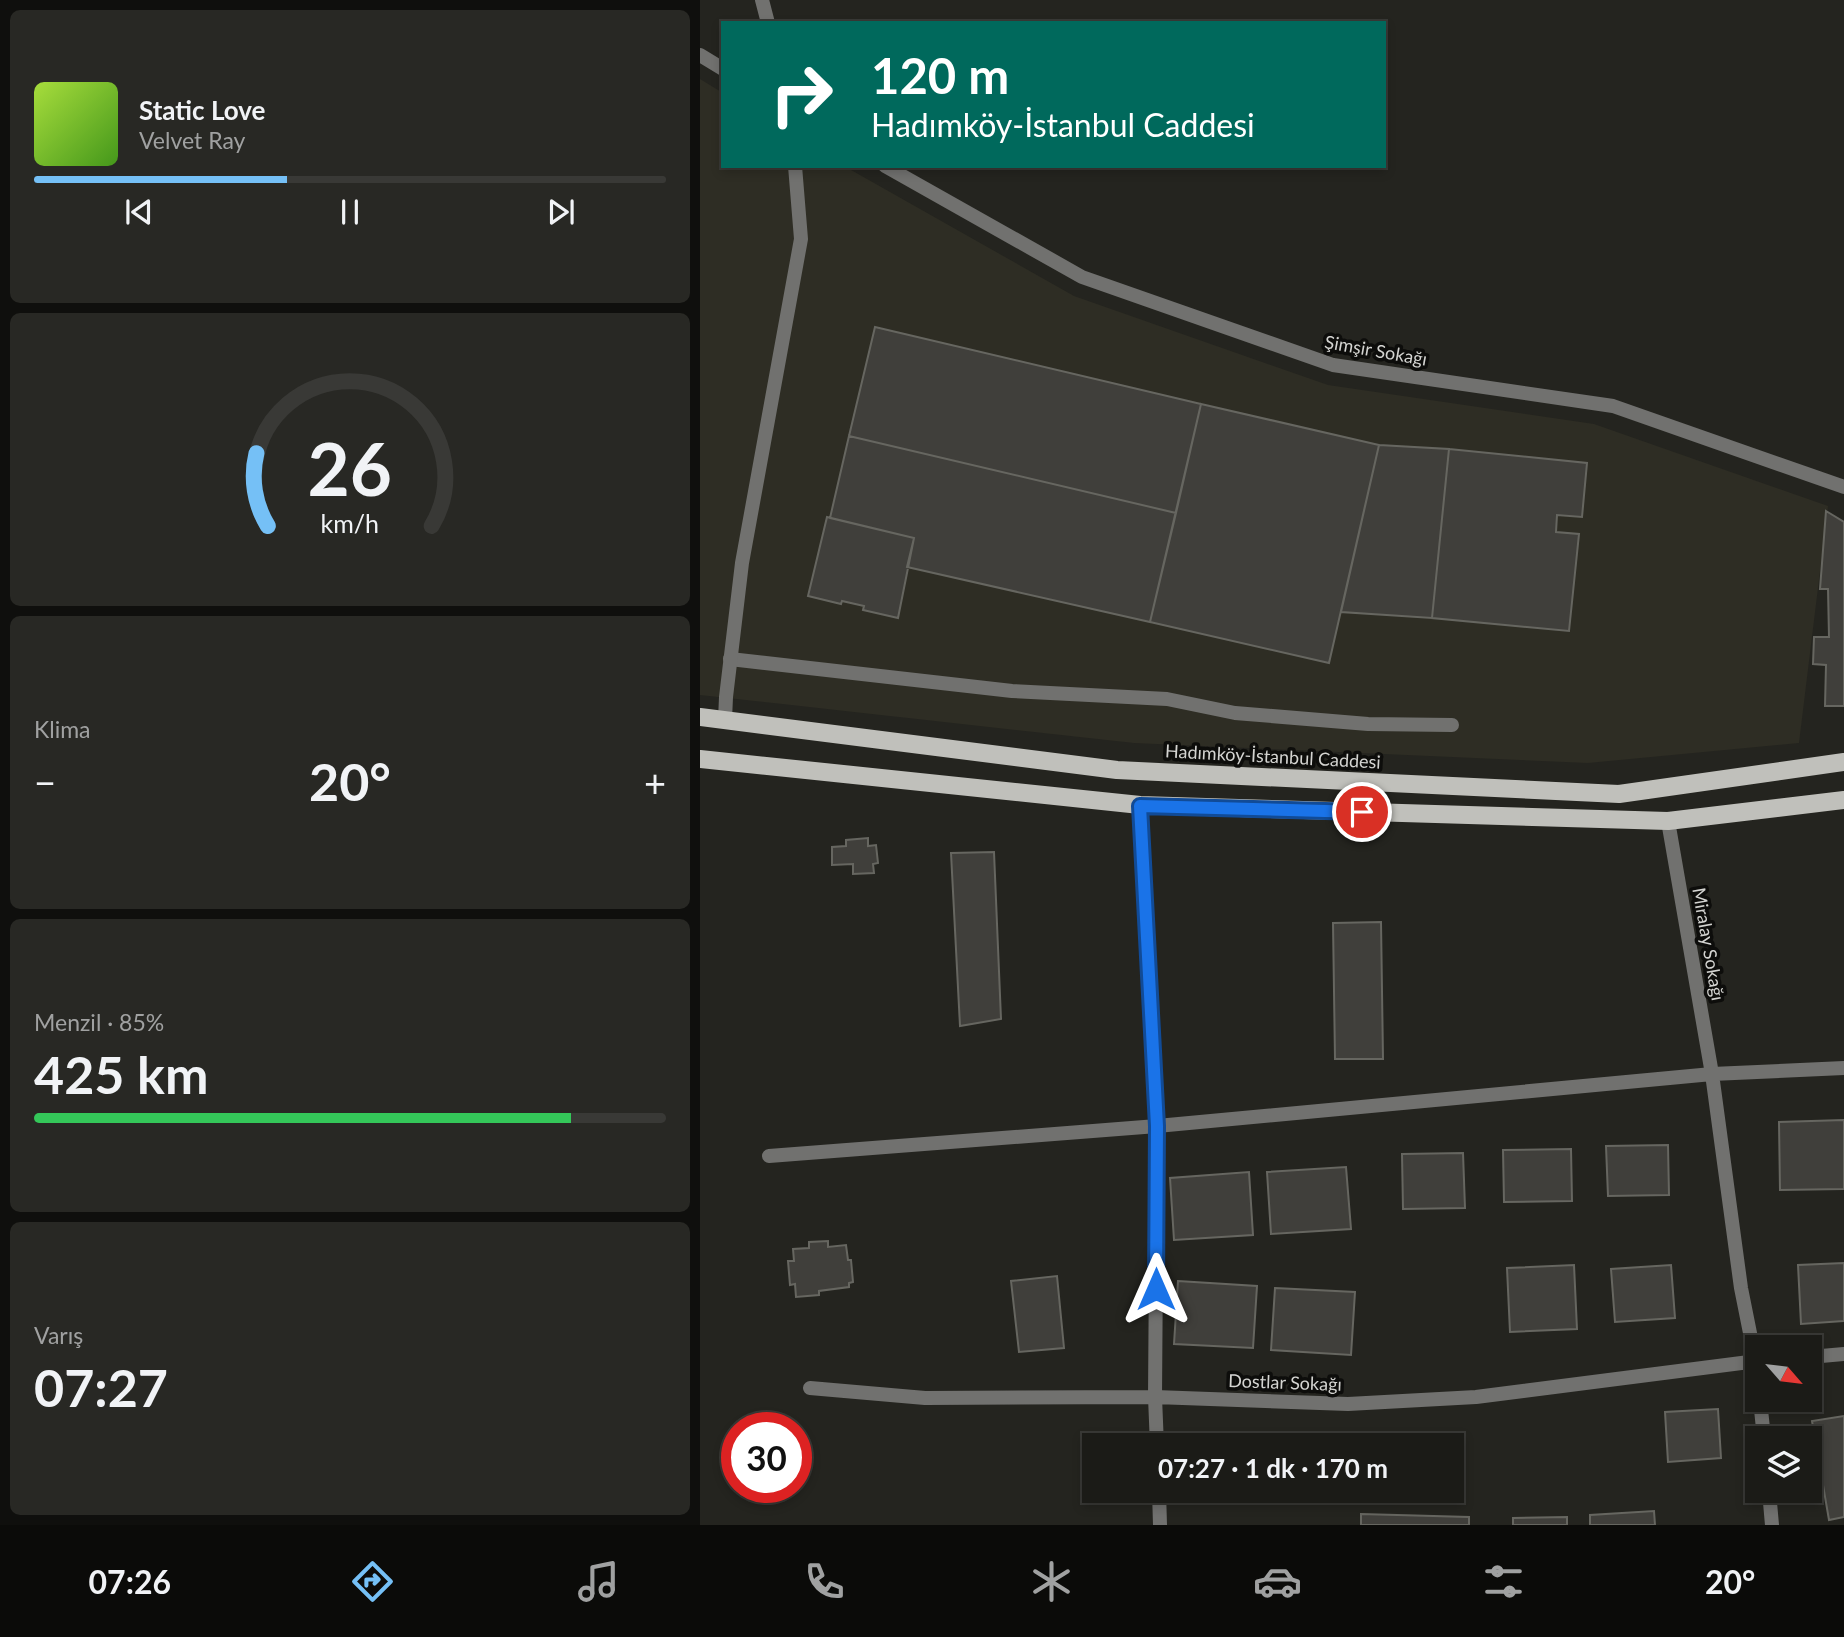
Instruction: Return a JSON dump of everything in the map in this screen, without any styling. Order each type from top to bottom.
[{"type":"main road","name":"Hadımköy-İstanbul Caddesi","points":[[700,717],[1117,770],[1619,794],[1844,762]]},
{"type":"main road","points":[[700,758],[1140,806],[1668,821],[1844,800]]},
{"type":"street","points":[[762,0],[767,21]]},
{"type":"street","points":[[700,55],[721,68]]},
{"type":"street","points":[[725,720],[742,563],[801,239],[795,168]]},
{"type":"street","name":"Şimşir Sokağı","points":[[890,168],[1083,277],[1334,365],[1613,406],[1844,487]]},
{"type":"street","points":[[730,659],[1012,691],[1167,699],[1235,713],[1368,724],[1452,725]]},
{"type":"street","points":[[1140,806],[1157,1126],[1156,1433]]},
{"type":"street","name":"Miralay Sokağı","points":[[1668,821],[1712,1074],[1741,1288],[1751,1335]]},
{"type":"street","points":[[769,1156],[1157,1126],[1712,1074],[1844,1068]]},
{"type":"street","points":[[1822,1356],[1844,1354]]},
{"type":"street","name":"Dostlar Sokağı","points":[[810,1388],[925,1398],[1155,1397],[1348,1404],[1476,1397],[1745,1363]]},
{"type":"street","points":[[1159,1503],[1160,1525]]},
{"type":"street","points":[[1770,1503],[1772,1525]]},
{"type":"shaded area","points":[[700,79],[721,92],[721,168],[848,168],[1074,296],[1328,385],[1594,424],[1828,506],[1799,743],[1588,763],[1134,743],[700,695]]},
{"type":"building","points":[[875,327],[1201,404],[1176,513],[849,436]]},
{"type":"building","points":[[1201,404],[1379,445],[1329,663],[1150,622]]},
{"type":"building","points":[[849,436],[1176,513],[1150,622],[907,567],[914,538],[830,518]]},
{"type":"building","points":[[1379,445],[1449,449],[1432,618],[1341,612]]},
{"type":"building","points":[[1449,449],[1587,463],[1582,517],[1557,515],[1556,532],[1579,534],[1569,631],[1432,618]]},
{"type":"building","points":[[1826,511],[1844,522],[1844,706],[1825,706],[1826,665],[1813,664],[1814,637],[1829,637],[1828,589],[1820,589]]},
{"type":"building","points":[[827,517],[914,538],[898,618],[863,610],[864,606],[808,596]]},
{"type":"building","points":[[868,838],[868,846],[876,845],[878,863],[873,864],[874,873],[853,874],[853,864],[832,865],[832,847],[846,846],[846,840]]},
{"type":"building","points":[[994,852],[1001,1019],[960,1026],[951,853]]},
{"type":"building","points":[[1381,922],[1383,1059],[1335,1059],[1333,923]]},
{"type":"building","points":[[1844,1120],[1844,1189],[1780,1190],[1779,1122]]},
{"type":"building","points":[[1668,1145],[1669,1195],[1608,1196],[1606,1146]]},
{"type":"building","points":[[1571,1149],[1572,1201],[1504,1202],[1503,1150]]},
{"type":"building","points":[[1463,1153],[1465,1208],[1403,1209],[1402,1154]]},
{"type":"building","points":[[1346,1167],[1351,1229],[1271,1234],[1267,1172]]},
{"type":"building","points":[[1249,1172],[1253,1235],[1174,1240],[1170,1178]]},
{"type":"building","points":[[828,1241],[828,1247],[846,1245],[848,1260],[851,1260],[853,1282],[849,1283],[849,1287],[819,1291],[819,1295],[796,1297],[795,1284],[790,1285],[788,1261],[794,1261],[793,1249],[809,1248],[809,1242]]},
{"type":"building","points":[[1844,1263],[1844,1321],[1801,1324],[1798,1265]]},
{"type":"building","points":[[1574,1265],[1577,1329],[1510,1332],[1507,1268]]},
{"type":"building","points":[[1671,1265],[1675,1318],[1615,1322],[1611,1269]]},
{"type":"building","points":[[1057,1276],[1064,1348],[1019,1352],[1011,1281]]},
{"type":"building","points":[[1178,1281],[1257,1286],[1253,1348],[1174,1344]]},
{"type":"building","points":[[1275,1288],[1355,1292],[1351,1355],[1271,1350]]},
{"type":"building","points":[[1718,1409],[1721,1458],[1668,1462],[1665,1412]]},
{"type":"building","points":[[1844,1416],[1844,1517],[1829,1520],[1822,1479],[1822,1426],[1813,1426],[1812,1421]]},
{"type":"building","points":[[1654,1511],[1655,1525],[1590,1525],[1590,1515]]},
{"type":"building","points":[[1361,1514],[1469,1517],[1469,1525],[1361,1525]]},
{"type":"building","points":[[1567,1517],[1567,1525],[1513,1525],[1513,1518]]},
{"type":"route","points":[[1156,1289],[1157,1126],[1140,806],[1362,812]]}]
